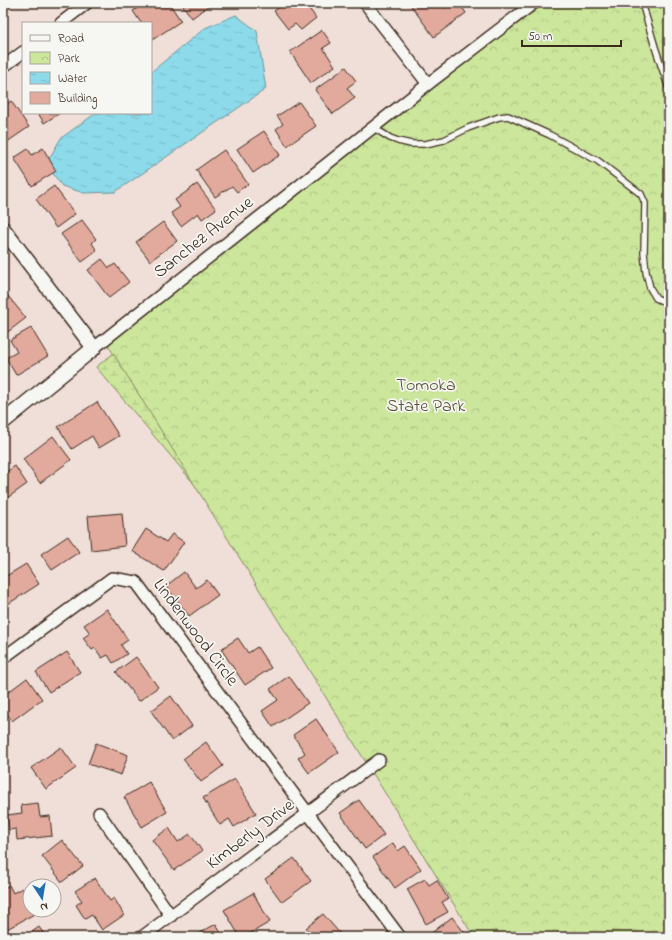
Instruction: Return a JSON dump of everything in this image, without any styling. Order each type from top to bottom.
[{"type":"street","points":[[62,22],[87,3]]},
{"type":"street","points":[[366,3],[428,84]]},
{"type":"street","name":"Sanchez Avenue","points":[[3,422],[94,348],[428,84],[534,3]]},
{"type":"street","points":[[3,67],[22,53]]},
{"type":"street","points":[[3,230],[94,348]]},
{"type":"street","name":"Lindenwood Circle","points":[[3,658],[112,578],[136,582],[400,937]]},
{"type":"street","name":"Kimberly Drive","points":[[142,937],[379,760]]},
{"type":"street","points":[[100,813],[171,916]]},
{"type":"lane","points":[[642,3],[669,89]]},
{"type":"lane","points":[[374,128],[398,141],[411,144],[425,144],[444,140],[468,128],[499,117],[508,116],[598,161],[641,194],[645,203],[644,252],[646,272],[650,288],[656,298],[669,304]]},
{"type":"green space","name":"Tomoka State Park","points":[[530,3],[669,3],[669,937],[474,937],[105,340]]},
{"type":"green space","points":[[114,353],[343,661],[96,367]]},
{"type":"water","points":[[236,15],[257,31],[266,89],[115,192],[84,193],[62,186],[46,164],[61,138],[95,114],[152,114],[152,71],[205,28]]},
{"type":"building","points":[[145,3],[169,3],[181,21],[152,40],[152,22],[140,22],[133,11]]},
{"type":"building","points":[[181,3],[212,3],[192,18]]},
{"type":"building","points":[[285,3],[305,3],[316,18],[301,30],[295,24],[288,29],[274,11]]},
{"type":"building","points":[[409,3],[440,3],[444,8],[451,3],[459,3],[466,13],[434,37]]},
{"type":"building","points":[[322,30],[331,43],[323,48],[335,66],[311,83],[290,52]]},
{"type":"building","points":[[346,67],[356,81],[347,88],[355,98],[333,114],[315,90]]},
{"type":"building","points":[[11,101],[29,127],[7,142],[3,135],[3,107]]},
{"type":"building","points":[[299,102],[316,126],[287,146],[276,129],[283,124],[277,116]]},
{"type":"building","points":[[39,114],[58,114],[44,123]]},
{"type":"building","points":[[264,131],[280,155],[253,173],[237,149]]},
{"type":"building","points":[[43,148],[56,171],[32,186],[14,158],[28,149],[32,155]]},
{"type":"building","points":[[224,150],[248,184],[237,192],[232,186],[215,197],[196,170]]},
{"type":"building","points":[[197,184],[216,209],[202,219],[198,213],[181,226],[171,213],[180,207],[175,200]]},
{"type":"building","points":[[54,186],[75,214],[56,228],[36,199]]},
{"type":"building","points":[[82,220],[96,239],[92,243],[97,251],[82,262],[61,234]]},
{"type":"building","points":[[163,222],[177,241],[150,261],[136,242]]},
{"type":"building","points":[[102,259],[109,268],[115,264],[129,282],[109,298],[88,270]]},
{"type":"building","points":[[3,290],[26,318],[5,334],[3,331]]},
{"type":"building","points":[[31,328],[48,356],[16,375],[6,358],[17,352],[10,340]]},
{"type":"building","points":[[97,402],[119,436],[99,448],[92,436],[72,449],[58,427]]},
{"type":"building","points":[[53,436],[71,460],[40,483],[23,459]]},
{"type":"building","points":[[15,466],[27,484],[3,501],[3,474]]},
{"type":"building","points":[[122,513],[125,546],[91,550],[88,516]]},
{"type":"building","points":[[146,529],[166,542],[172,534],[184,542],[164,571],[132,551]]},
{"type":"building","points":[[68,536],[79,552],[52,570],[41,554]]},
{"type":"building","points":[[26,564],[39,584],[8,604],[3,595],[3,578]]},
{"type":"building","points":[[184,572],[196,588],[207,580],[218,595],[189,616],[166,586]]},
{"type":"building","points":[[107,609],[128,640],[121,645],[127,654],[113,663],[108,655],[102,658],[95,648],[92,650],[83,638],[90,633],[84,625]]},
{"type":"building","points":[[238,638],[248,653],[257,647],[271,668],[245,685],[221,649]]},
{"type":"building","points":[[67,652],[80,672],[49,692],[36,672]]},
{"type":"building","points":[[136,657],[158,687],[139,701],[116,672]]},
{"type":"building","points":[[289,676],[308,703],[273,727],[262,711],[278,700],[270,689]]},
{"type":"building","points":[[27,678],[42,699],[12,721],[3,708],[3,696]]},
{"type":"building","points":[[171,696],[192,726],[172,741],[151,711]]},
{"type":"building","points":[[316,719],[339,752],[309,773],[298,758],[305,753],[293,735]]},
{"type":"building","points":[[3,728],[8,741],[3,743]]},
{"type":"building","points":[[206,742],[223,766],[201,782],[183,759]]},
{"type":"building","points":[[96,743],[128,755],[121,775],[88,764]]},
{"type":"building","points":[[61,747],[76,768],[46,789],[31,768]]},
{"type":"building","points":[[235,779],[256,813],[234,827],[229,819],[220,825],[203,798]]},
{"type":"building","points":[[149,782],[167,812],[142,827],[124,797]]},
{"type":"building","points":[[359,800],[384,835],[365,849],[340,813]]},
{"type":"building","points":[[38,803],[40,817],[50,816],[52,836],[17,840],[16,829],[9,830],[7,815],[22,813],[21,805]]},
{"type":"building","points":[[169,828],[178,842],[190,834],[202,851],[174,870],[152,840]]},
{"type":"building","points":[[62,840],[83,866],[62,882],[62,878],[59,878],[42,856]]},
{"type":"building","points":[[393,843],[398,851],[405,846],[421,869],[395,888],[373,857]]},
{"type":"building","points":[[294,858],[311,881],[282,902],[265,879]]},
{"type":"building","points":[[95,878],[110,901],[114,898],[124,915],[102,930],[92,915],[85,919],[76,905],[82,901],[75,891]]},
{"type":"building","points":[[425,879],[429,885],[437,880],[448,899],[442,902],[448,912],[426,924],[407,889]]},
{"type":"building","points":[[9,885],[13,893],[22,888],[22,918],[27,918],[7,929],[3,922],[3,889]]},
{"type":"building","points":[[253,893],[270,922],[244,937],[240,937],[224,910]]},
{"type":"building","points":[[323,914],[342,936],[341,937],[315,937],[306,928]]},
{"type":"building","points":[[452,917],[468,937],[431,937],[429,935]]},
{"type":"building","points":[[216,924],[223,937],[192,937]]},
{"type":"building","points":[[39,927],[46,937],[25,937]]}]
